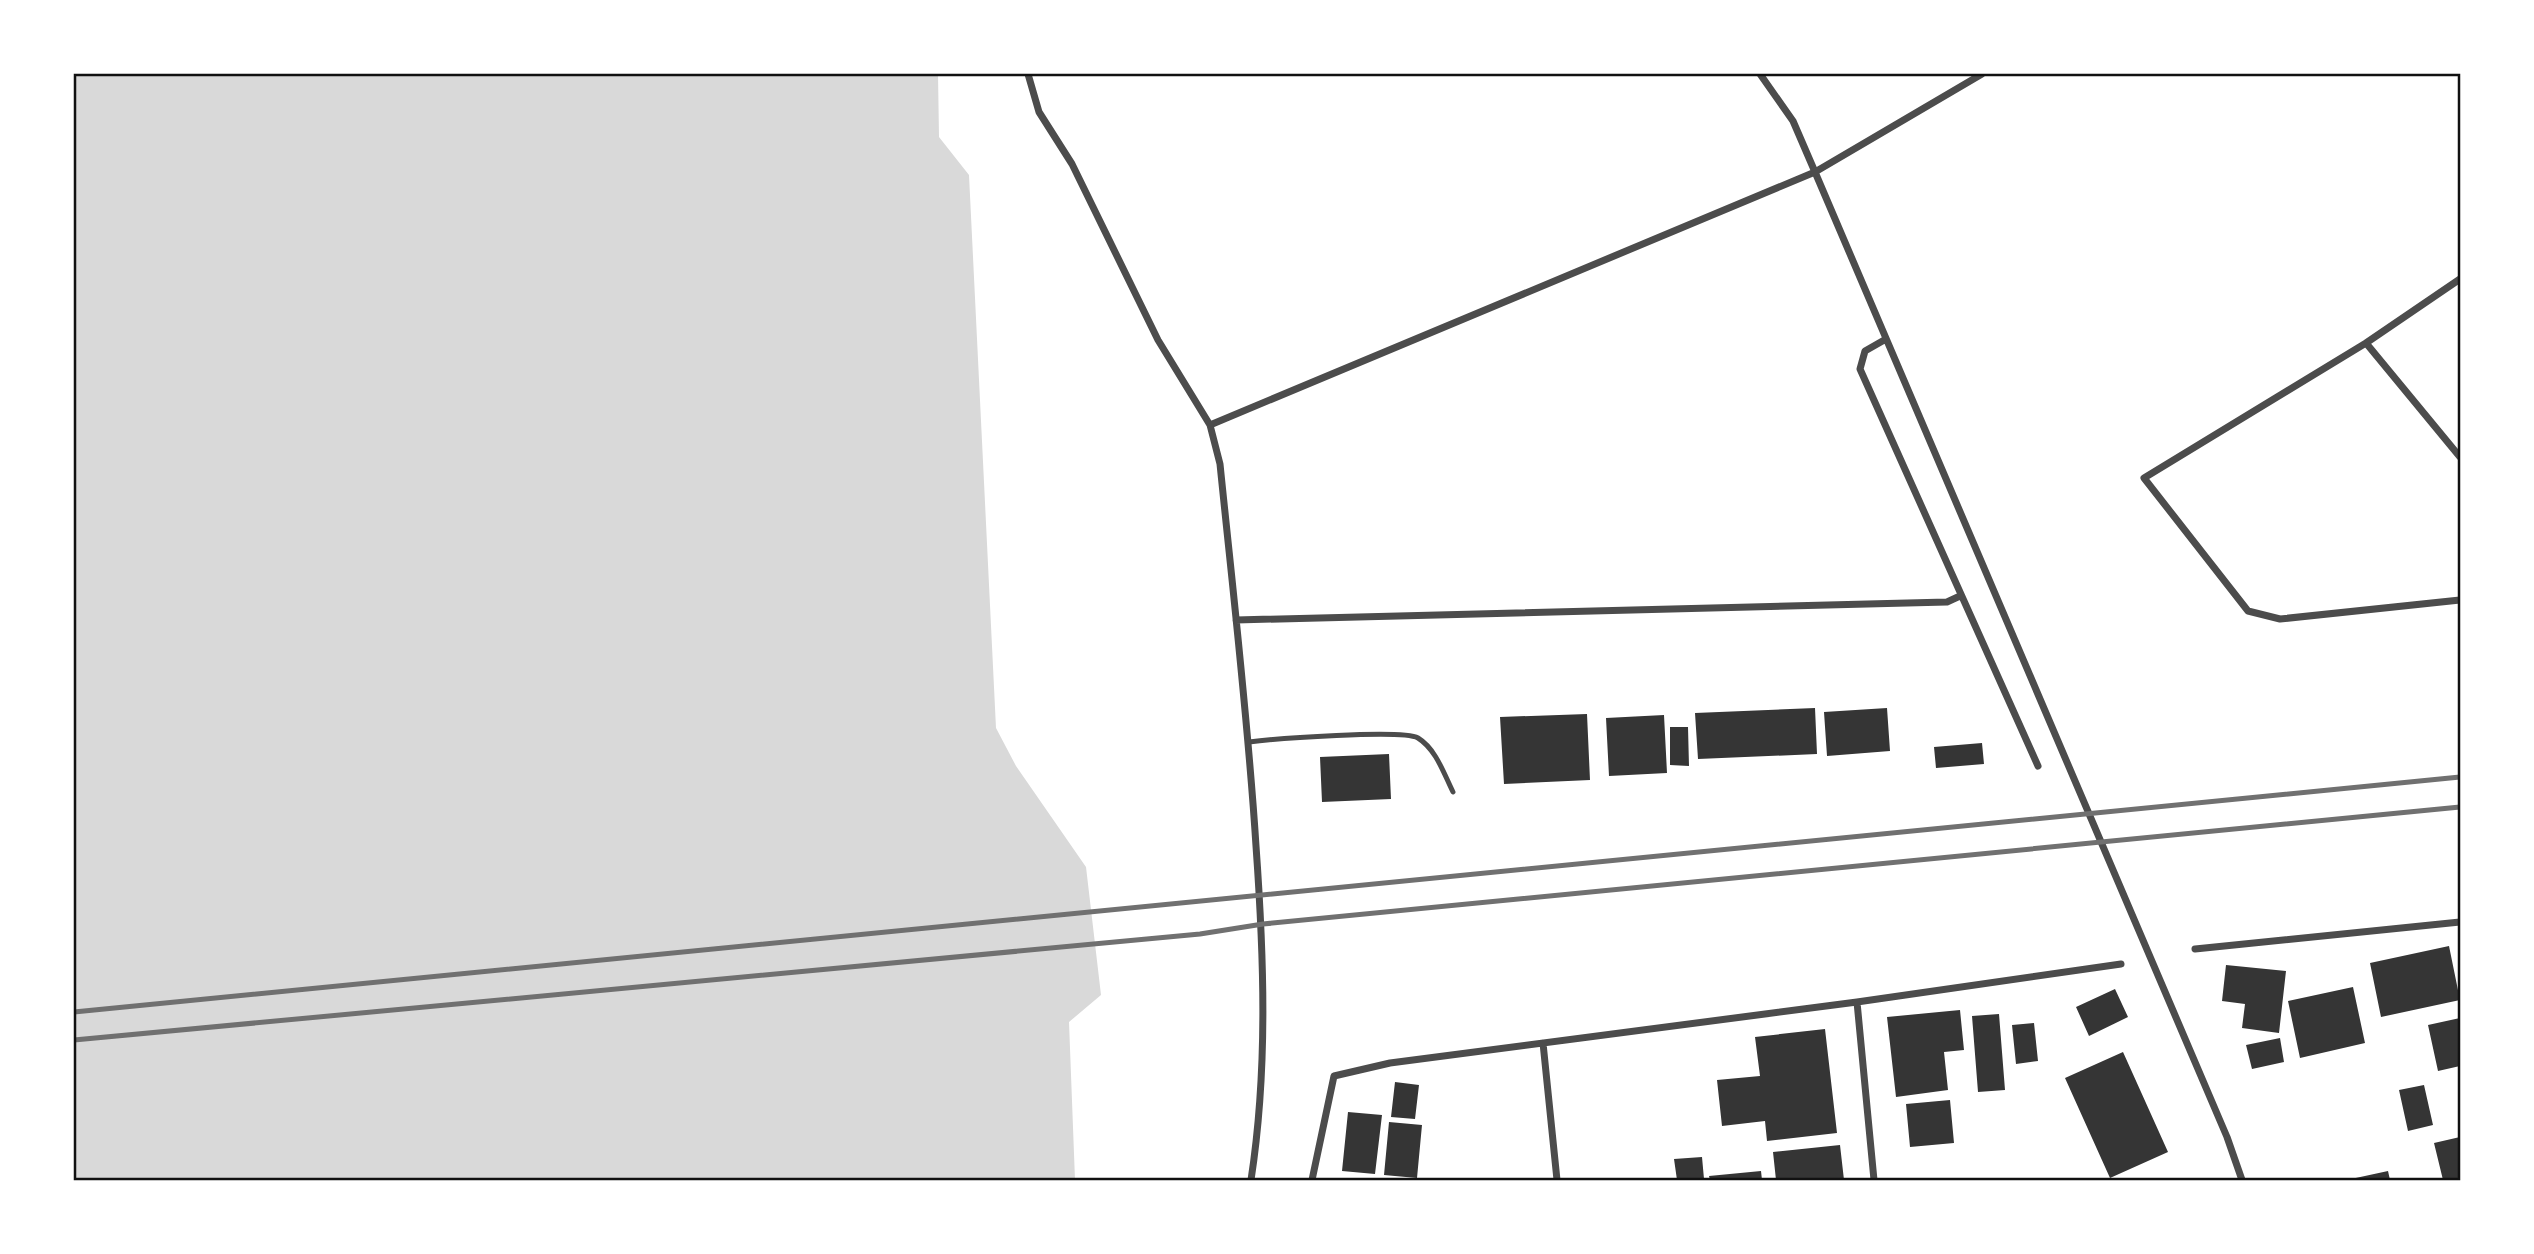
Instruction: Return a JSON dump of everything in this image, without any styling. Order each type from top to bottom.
[{"type":"street","points":[[1028,74],[1039,112],[1072,164],[1158,340],[1210,425],[1220,464],[1249,742],[1265,994],[1251,1181]]},
{"type":"street","points":[[1760,74],[1793,121],[2227,1137],[2242,1181]]},
{"type":"street","points":[[1210,425],[1815,172],[1982,74]]},
{"type":"street","points":[[2460,279],[2366,343],[2144,478],[2248,611],[2280,619],[2460,600]]},
{"type":"street","points":[[1886,339],[1865,351],[1860,369],[2038,766]]},
{"type":"street","points":[[2366,343],[2460,457]]},
{"type":"street","points":[[1236,620],[1947,602],[1960,596]]},
{"type":"street","points":[[2195,949],[2460,922]]},
{"type":"street","points":[[1312,1181],[1334,1076],[1390,1063],[1857,1002],[2121,964]]},
{"type":"street","points":[[1857,1002],[1874,1181]]},
{"type":"street","points":[[1543,1043],[1557,1181]]},
{"type":"lane","points":[[1249,742],[1303,736],[1415,737],[1431,750],[1453,792]]},
{"type":"shaded area","points":[[74,74],[938,74],[939,137],[969,175],[996,728],[1016,766],[1086,867],[1101,995],[1069,1022],[1075,1180],[74,1180]]},
{"type":"building","points":[[1815,708],[1817,754],[1698,759],[1695,713]]},
{"type":"building","points":[[1887,708],[1890,751],[1827,756],[1824,712]]},
{"type":"building","points":[[1587,714],[1590,780],[1504,784],[1500,717]]},
{"type":"building","points":[[1664,715],[1667,773],[1609,776],[1606,718]]},
{"type":"building","points":[[1670,727],[1688,727],[1689,766],[1670,765]]},
{"type":"building","points":[[1982,743],[1984,764],[1936,768],[1934,747]]},
{"type":"building","points":[[1389,754],[1391,799],[1322,802],[1320,757]]},
{"type":"building","points":[[2449,946],[2460,1000],[2381,1017],[2370,963]]},
{"type":"building","points":[[2226,965],[2286,971],[2279,1033],[2242,1028],[2245,1004],[2222,1001]]},
{"type":"building","points":[[2353,987],[2365,1043],[2300,1058],[2288,1001]]},
{"type":"building","points":[[2115,989],[2128,1017],[2089,1036],[2076,1007]]},
{"type":"building","points":[[1960,1010],[1964,1050],[1944,1052],[1948,1090],[1896,1097],[1887,1017]]},
{"type":"building","points":[[1999,1014],[2005,1090],[1978,1092],[1972,1016]]},
{"type":"building","points":[[2460,1018],[2460,1066],[2438,1071],[2428,1025]]},
{"type":"building","points":[[2034,1023],[2038,1061],[2016,1064],[2012,1025]]},
{"type":"building","points":[[1825,1029],[1837,1133],[1767,1141],[1765,1121],[1722,1126],[1717,1080],[1760,1076],[1755,1037]]},
{"type":"building","points":[[2280,1038],[2284,1062],[2252,1069],[2246,1045]]},
{"type":"building","points":[[2123,1052],[2168,1152],[2110,1178],[2065,1078]]},
{"type":"building","points":[[1395,1082],[1419,1085],[1415,1119],[1391,1117]]},
{"type":"building","points":[[2424,1085],[2433,1125],[2408,1131],[2399,1090]]},
{"type":"building","points":[[1950,1100],[1954,1143],[1910,1147],[1906,1104]]},
{"type":"building","points":[[1348,1112],[1382,1115],[1375,1174],[1342,1171]]},
{"type":"building","points":[[1389,1122],[1422,1125],[1417,1178],[1384,1175]]},
{"type":"building","points":[[2460,1137],[2460,1180],[2443,1180],[2434,1143]]},
{"type":"building","points":[[1840,1145],[1844,1180],[1776,1180],[1773,1152]]},
{"type":"building","points":[[1702,1157],[1704,1179],[1677,1180],[1674,1159]]},
{"type":"building","points":[[1761,1171],[1762,1180],[1710,1180],[1709,1176]]},
{"type":"building","points":[[2388,1171],[2390,1180],[2351,1180],[2351,1179]]},
{"type":"railway","points":[[74,1012],[2460,777]]},
{"type":"railway","points":[[74,1040],[1200,934],[1263,924],[2460,807]]}]
